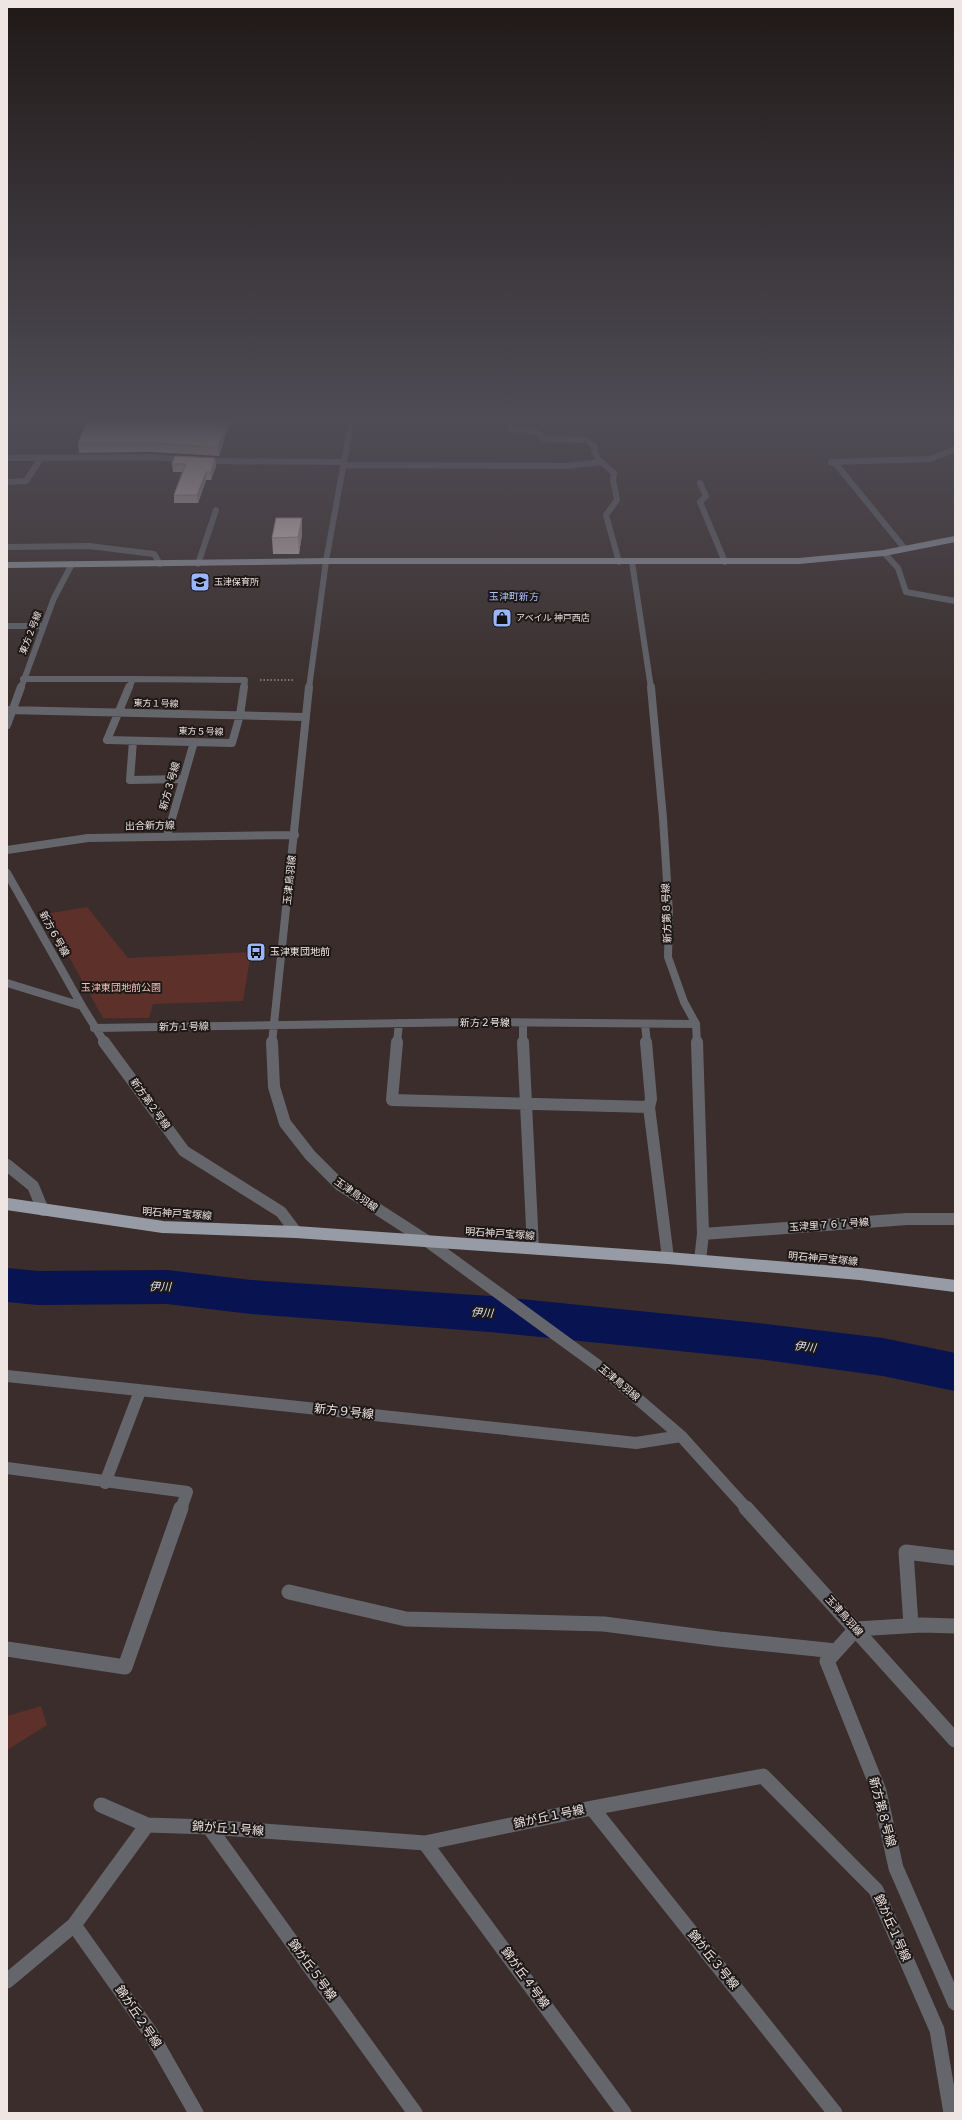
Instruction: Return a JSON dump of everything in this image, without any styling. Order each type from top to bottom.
[{"type":"main road","points":[[7,565],[198,564],[326,561],[800,561],[884,553],[955,539]]},
{"type":"main road","name":"明石神戸宝塚線","points":[[7,1204],[163,1228],[296,1232],[700,1260],[860,1274],[955,1286]]},
{"type":"street","points":[[198,564],[214,517]]},
{"type":"street","name":"玉津鳥羽線","points":[[334,517],[326,561],[305,717],[295,835],[272,1040],[274,1087],[285,1123],[310,1155],[340,1185],[427,1241],[604,1370],[681,1436],[955,1740]]},
{"type":"street","points":[[607,517],[619,562]]},
{"type":"street","points":[[706,517],[725,562]]},
{"type":"street","points":[[879,517],[905,549]]},
{"type":"street","points":[[7,547],[89,546],[154,554],[160,564]]},
{"type":"street","points":[[884,553],[898,568],[906,592],[955,601]]},
{"type":"street","name":"新方第８号線","points":[[632,562],[649,668],[669,913],[668,957],[684,1002],[696,1024],[703,1234],[700,1260]]},
{"type":"street","name":"東方２号線","points":[[7,725],[9,710],[23,679],[54,598],[72,564]]},
{"type":"street","points":[[7,626],[43,626]]},
{"type":"street","points":[[23,679],[245,680]]},
{"type":"street","name":"東方５号線","points":[[133,679],[107,740],[232,743],[240,715],[245,680]]},
{"type":"street","name":"東方１号線","points":[[9,710],[117,714],[305,717]]},
{"type":"street","points":[[133,741],[130,780],[183,779]]},
{"type":"street","name":"新方３号線","points":[[167,836],[194,742]]},
{"type":"street","name":"出合新方線","points":[[7,850],[88,838],[295,835]]},
{"type":"street","name":"新方６号線","points":[[7,873],[82,1006]]},
{"type":"street","points":[[7,983],[82,1006]]},
{"type":"street","name":"新方第２号線","points":[[82,1006],[94,1028],[184,1151],[281,1212],[296,1232]]},
{"type":"street","points":[[399,1023],[392,1100],[525,1105],[649,1107]]},
{"type":"street","name":"新方２号線","points":[[274,1026],[399,1023],[696,1024]]},
{"type":"street","points":[[523,1023],[525,1105],[533,1248]]},
{"type":"street","points":[[645,1024],[651,1099],[649,1107],[668,1258]]},
{"type":"street","name":"新方１号線","points":[[94,1028],[274,1026]]},
{"type":"street","points":[[7,1165],[33,1186],[43,1210]]},
{"type":"street","name":"玉津里７６７号線","points":[[703,1234],[907,1219],[955,1219]]},
{"type":"street","name":"新方９号線","points":[[7,1376],[636,1443],[681,1436]]},
{"type":"street","points":[[105,1483],[140,1390]]},
{"type":"street","points":[[7,1468],[105,1483],[188,1492],[125,1667],[7,1649]]},
{"type":"street","points":[[911,1625],[906,1552],[955,1558]]},
{"type":"street","points":[[289,1592],[406,1619],[604,1624],[836,1651]]},
{"type":"street","points":[[856,1629],[911,1625],[955,1626]]},
{"type":"street","name":"新方第８号線","points":[[856,1629],[827,1661],[879,1791],[896,1868],[955,2003]]},
{"type":"street","name":"錦が丘１号線","points":[[147,1825],[209,1827],[425,1843],[592,1808],[763,1776],[876,1890],[937,2030],[950,2113]]},
{"type":"street","points":[[7,1980],[74,1925],[147,1825],[101,1805]]},
{"type":"street","name":"錦が丘３号線","points":[[592,1808],[835,2113]]},
{"type":"street","name":"錦が丘５号線","points":[[209,1827],[415,2113]]},
{"type":"street","name":"錦が丘４号線","points":[[425,1843],[624,2113]]},
{"type":"street","name":"錦が丘２号線","points":[[74,1925],[150,2032],[196,2113]]},
{"type":"path","points":[[245,680],[310,680]]},
{"type":"green space","name":"玉津東団地前公園","points":[[87,907],[128,958],[251,952],[243,1001],[153,1004],[149,1018],[103,1018],[45,914]]},
{"type":"green space","points":[[41,1706],[47,1725],[7,1750],[7,1716]]},
{"type":"building","points":[[276,518],[302,518],[298,537],[272,538]]},
{"type":"waterway","name":"伊川","points":[[7,1285],[38,1288],[167,1287],[251,1297],[490,1314],[758,1341],[883,1357],[955,1372]]},
{"type":"place","name":"玉津保育所","points":[[200,582]]},
{"type":"place","name":"アベイル 神戸西店","points":[[502,618]]},
{"type":"place","name":"玉津東団地前","points":[[256,952]]},
{"type":"district","name":"玉津町新方","points":[[514,597]]}]
